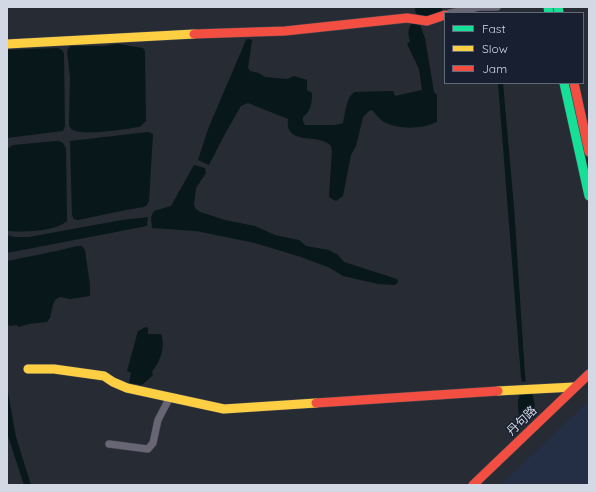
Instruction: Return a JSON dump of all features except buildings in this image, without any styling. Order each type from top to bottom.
[{"type":"main road","points":[[7,44],[285,31],[407,18],[427,21],[444,15]]},
{"type":"main road","points":[[564,84],[589,196]]},
{"type":"main road","points":[[574,84],[589,152]]},
{"type":"main road","points":[[28,369],[54,369],[104,376],[127,388],[224,409],[507,390],[574,388]]},
{"type":"main road","name":"丹句路","points":[[472,485],[589,374]]},
{"type":"street","points":[[455,12],[479,7],[497,7]]},
{"type":"street","points":[[109,444],[148,449],[153,443],[158,420],[162,410],[170,397]]},
{"type":"shaded area","points":[[415,7],[441,7],[442,11],[425,18],[420,25],[425,38],[434,92],[437,95],[437,122],[410,128],[396,126],[384,122],[372,110],[369,111],[363,117],[356,146],[351,155],[343,196],[336,201],[329,197],[331,146],[323,141],[294,135],[288,126],[288,119],[248,103],[241,106],[209,165],[198,160],[208,129],[246,40],[248,39],[252,40],[248,68],[250,71],[259,73],[265,77],[287,79],[294,76],[307,80],[307,90],[312,93],[312,97],[309,109],[303,117],[305,125],[335,125],[343,123],[349,98],[354,92],[393,91],[395,96],[422,90],[419,69],[407,44],[410,41],[410,27],[417,15]]},
{"type":"shaded area","points":[[116,44],[143,48],[145,51],[146,121],[140,127],[104,132],[85,132],[71,129],[69,125],[70,77],[67,51],[69,47],[105,46]]},
{"type":"shaded area","points":[[58,48],[64,53],[65,126],[63,131],[7,138],[7,50]]},
{"type":"shaded area","points":[[498,84],[503,84],[514,207],[526,381],[522,382]]},
{"type":"shaded area","points":[[148,132],[153,134],[149,201],[147,205],[144,207],[78,220],[74,219],[72,215],[70,141]]},
{"type":"shaded area","points":[[60,141],[66,149],[67,221],[62,225],[47,229],[7,231],[7,149],[13,145]]},
{"type":"shaded area","points":[[194,165],[205,168],[206,173],[196,188],[194,204],[195,208],[200,212],[225,220],[255,226],[275,235],[299,240],[306,246],[329,250],[338,255],[344,262],[397,279],[398,282],[395,285],[378,284],[343,276],[330,268],[301,257],[255,243],[196,231],[152,228],[151,217],[154,211],[171,206]]},
{"type":"shaded area","points":[[148,217],[147,226],[7,253],[7,235],[15,237],[29,237],[122,220]]},
{"type":"shaded area","points":[[82,246],[85,250],[90,296],[70,299],[60,297],[56,299],[53,304],[50,318],[47,322],[18,327],[17,325],[9,326],[7,321],[7,261]]},
{"type":"shaded area","points":[[146,327],[148,328],[148,334],[161,334],[163,344],[161,354],[152,372],[153,375],[142,385],[129,383],[131,373],[127,371],[138,331]]},
{"type":"shaded area","points":[[7,386],[16,437],[31,485],[24,485],[7,433]]},
{"type":"shaded area","points":[[532,392],[535,406],[531,411],[532,417],[521,425],[518,408],[520,394]]},
{"type":"shaded area","points":[[589,402],[589,485],[500,485],[586,403]]},
{"type":"traffic: fast","points":[[548,7],[549,12]]},
{"type":"traffic: fast","points":[[558,7],[559,12]]},
{"type":"traffic: fast","points":[[564,84],[589,196]]},
{"type":"traffic: slow","points":[[7,44],[194,34]]},
{"type":"traffic: slow","points":[[28,369],[54,369],[104,376],[127,388],[224,409],[316,403]]},
{"type":"traffic: slow","points":[[498,391],[574,387]]},
{"type":"traffic: jam","points":[[194,34],[285,31],[407,18],[427,21],[444,15]]},
{"type":"traffic: jam","points":[[574,84],[589,152]]},
{"type":"traffic: jam","points":[[473,485],[589,374]]},
{"type":"traffic: jam","points":[[316,403],[498,391]]}]
